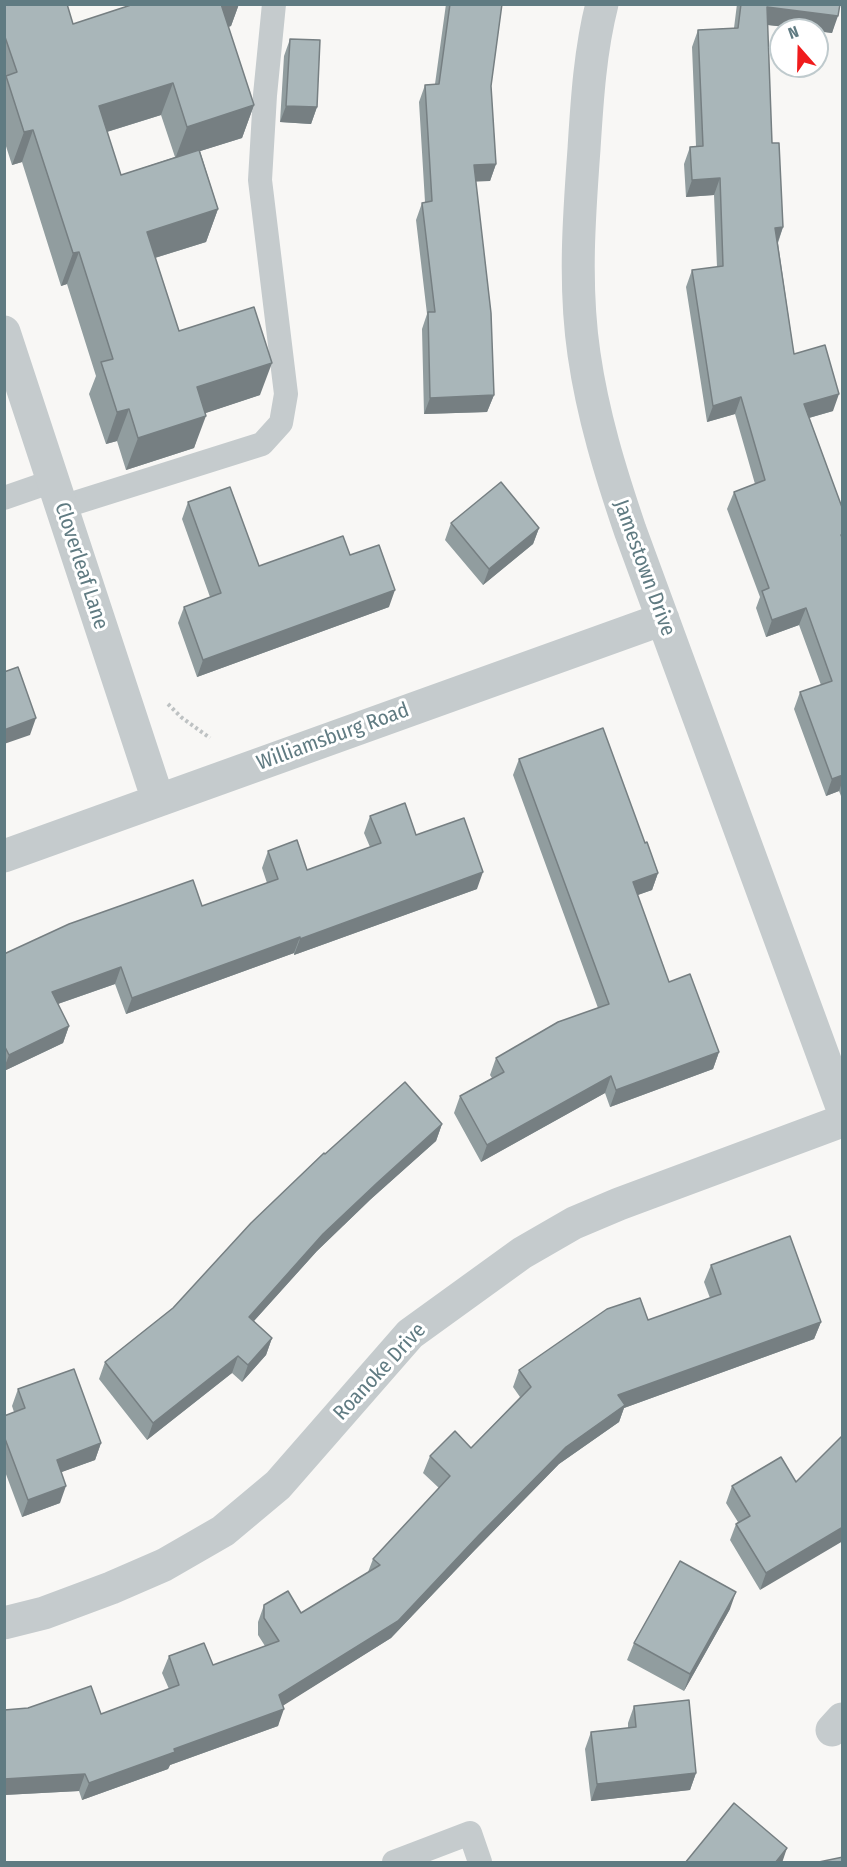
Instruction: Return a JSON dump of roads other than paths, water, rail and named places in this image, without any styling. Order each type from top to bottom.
[{"type":"street","name":"Jamestown Drive","points":[[602,4],[597,22],[587,107],[578,232],[579,301],[592,402],[606,458],[663,620],[843,1107]]},
{"type":"street","name":"Cloverleaf Lane","points":[[4,332],[158,800]]},
{"type":"street","name":"Williamsburg Road","points":[[4,856],[663,620]]},
{"type":"street","name":"Roanoke Drive","points":[[4,1623],[44,1613],[111,1588],[164,1565],[223,1531],[278,1485],[410,1334],[522,1253],[574,1223],[619,1204],[843,1121]]},
{"type":"lane","points":[[4,498],[58,494],[262,444],[281,423],[286,394],[260,180],[274,4]]},
{"type":"lane","points":[[394,1863],[470,1833],[480,1863]]}]
